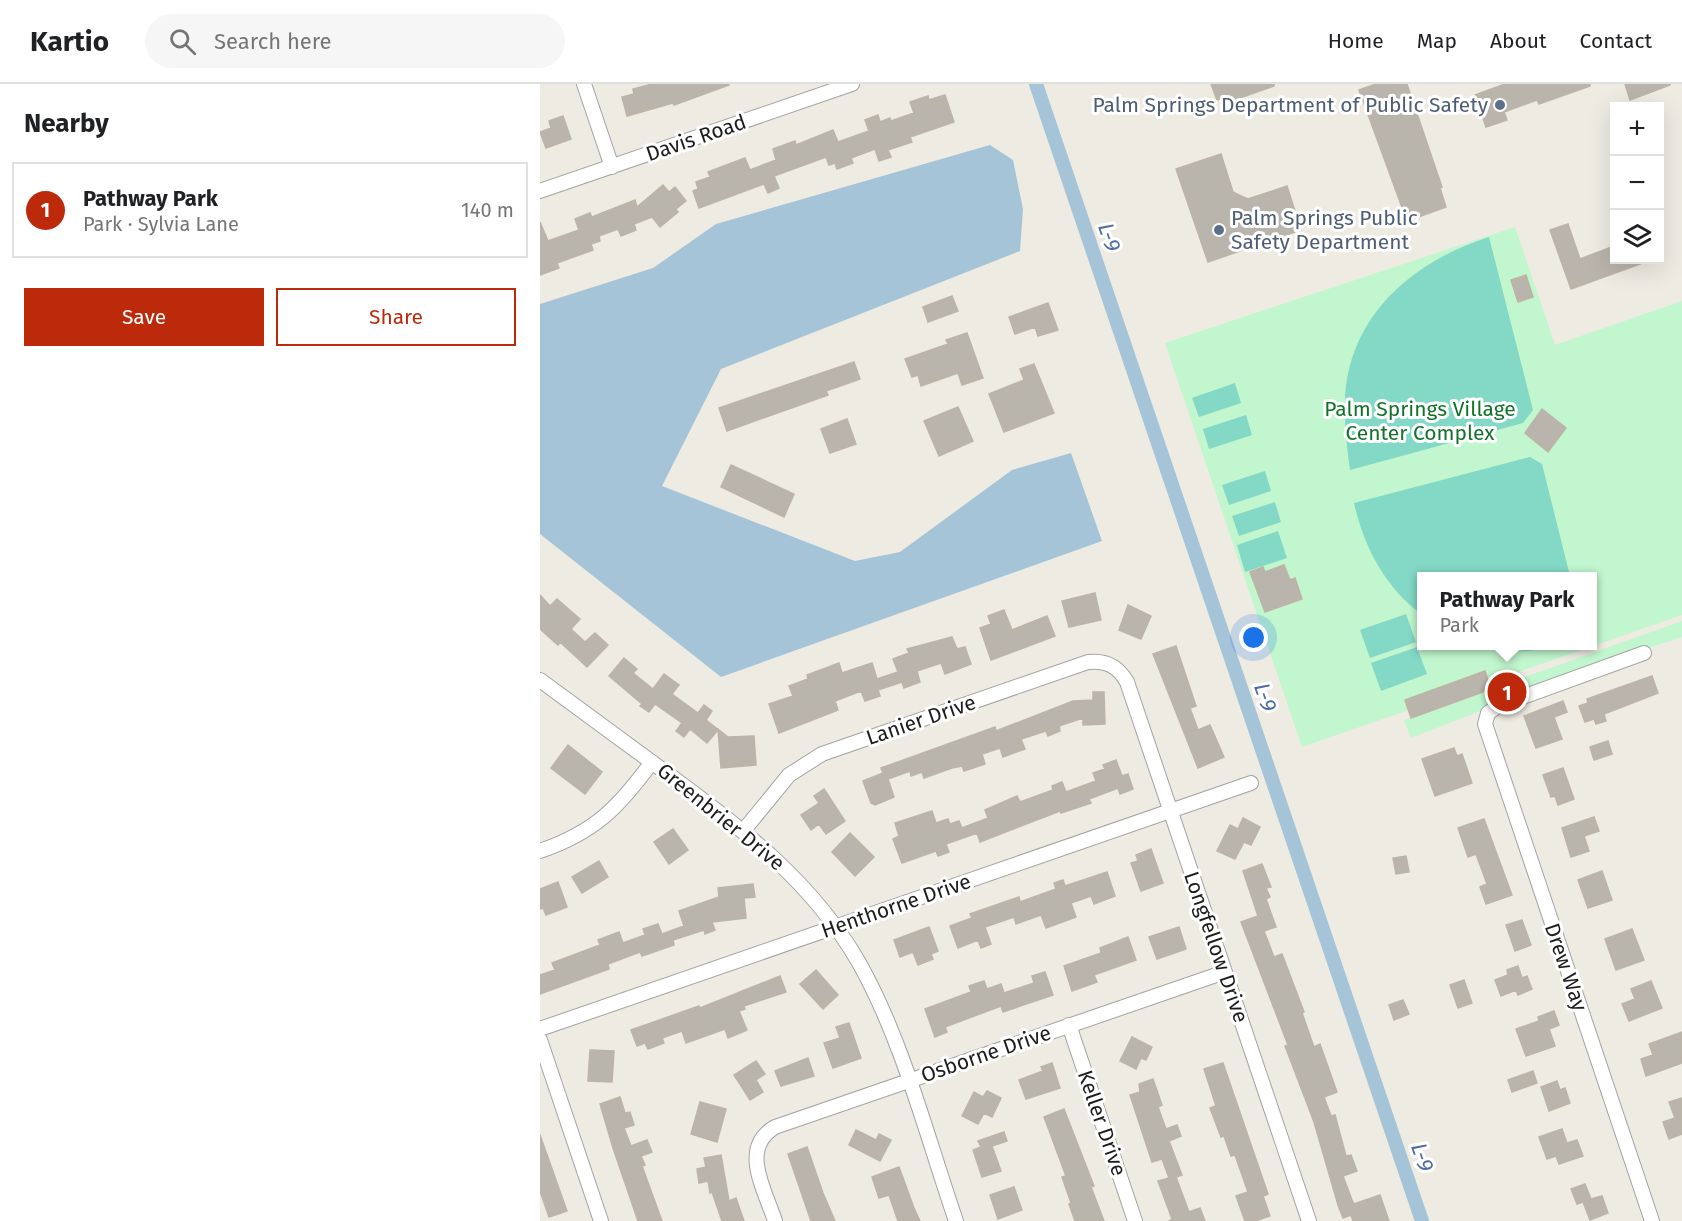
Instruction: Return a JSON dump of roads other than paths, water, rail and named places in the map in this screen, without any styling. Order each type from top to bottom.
[{"type":"street","points":[[584,84],[612,166]]},
{"type":"street","name":"Davis Road","points":[[540,191],[852,84]]},
{"type":"street","name":"Drew Way","points":[[1644,653],[1498,706],[1488,713],[1485,724],[1652,1221]]},
{"type":"street","name":"Lanier Drive","points":[[744,831],[776,788],[789,775],[822,754],[1088,662],[1107,663],[1122,674]]},
{"type":"street","name":"Longfellow Drive","points":[[1122,674],[1309,1221]]},
{"type":"street","name":"Greenbrier Drive","points":[[540,680],[744,831],[781,862],[836,927],[875,994],[908,1081],[956,1221]]},
{"type":"street","points":[[540,851],[579,836],[597,825],[627,796],[652,762]]},
{"type":"street","name":"Henthorne Drive","points":[[540,1029],[1251,783]]},
{"type":"street","name":"Osborne Drive","points":[[775,1221],[757,1167],[757,1148],[761,1139],[776,1127],[1225,972]]},
{"type":"street","name":"Keller Drive","points":[[1069,1025],[1135,1221]]},
{"type":"street","points":[[540,1040],[601,1221]]},
{"type":"waterway","name":"L-9","points":[[1036,84],[1422,1221]]},
{"type":"place","name":"Palm Springs Department of Public Safety","points":[[1500,105]]},
{"type":"place","name":"Palm Springs Public Safety Department","points":[[1219,230]]},
{"type":"place","name":"Pathway Park","points":[[1507,692]]},
{"type":"park label","name":"Palm Springs Village Center Complex","points":[[1420,421]]}]
